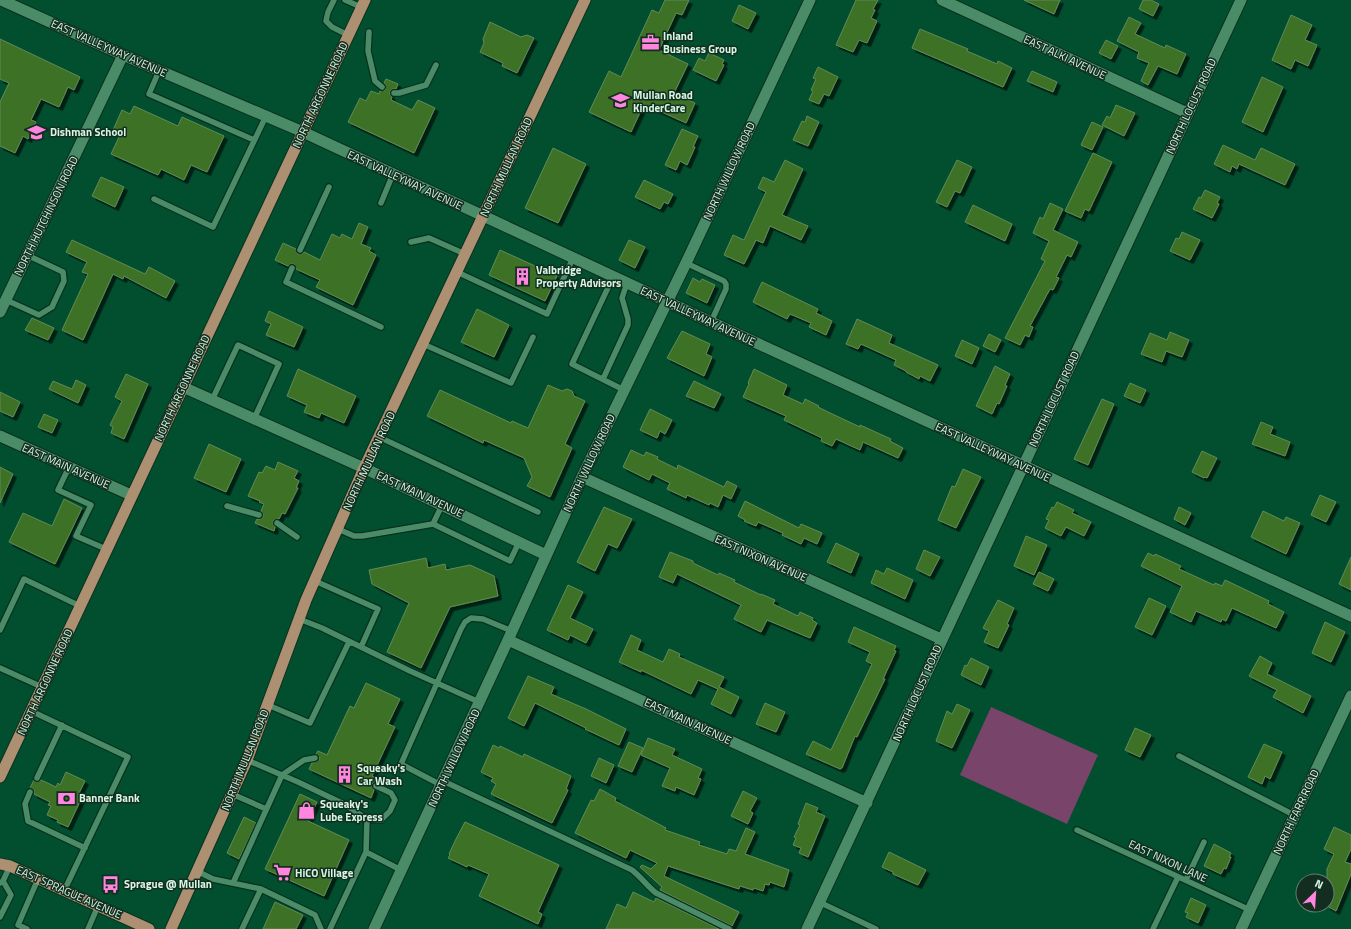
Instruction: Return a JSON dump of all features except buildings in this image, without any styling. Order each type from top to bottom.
[{"type":"main road","name":"NORTH MULLAN ROAD","points":[[171,929],[247,760],[299,619],[364,468],[585,0]]},
{"type":"main road","name":"NORTH ARGONNE ROAD","points":[[0,777],[131,495],[363,4]]},
{"type":"main road","name":"EAST SPRAGUE AVENUE","points":[[0,858],[5,865],[149,929]]},
{"type":"street","name":"EAST VALLEYWAY AVENUE","points":[[1,0],[159,71],[303,132],[666,302],[1351,616]]},
{"type":"street","name":"NORTH WILLOW ROAD","points":[[374,929],[582,477],[686,263],[810,0]]},
{"type":"street","name":"EAST ALKI AVENUE","points":[[942,0],[1187,113]]},
{"type":"street","name":"NORTH LOCUST ROAD","points":[[807,929],[867,803],[941,639],[1024,466],[1187,113],[1241,0]]},
{"type":"street","name":"NORTH HUTCHINSON ROAD","points":[[0,312],[123,55]]},
{"type":"street","name":"EAST MAIN AVENUE","points":[[183,387],[364,468],[546,555]]},
{"type":"street","name":"EAST MAIN AVENUE","points":[[0,436],[131,495]]},
{"type":"street","name":"EAST NIXON AVENUE","points":[[582,477],[941,639]]},
{"type":"street","name":"EAST MAIN AVENUE","points":[[510,635],[867,803]]},
{"type":"street","name":"NORTH FARR ROAD","points":[[1241,929],[1351,696]]},
{"type":"lane","points":[[334,0],[328,12],[326,21],[332,27],[348,35]]},
{"type":"lane","points":[[344,0],[363,4]]},
{"type":"lane","points":[[369,32],[368,50],[374,81],[382,87]]},
{"type":"lane","points":[[394,93],[399,93],[426,85],[436,65]]},
{"type":"lane","points":[[159,71],[149,94],[254,140]]},
{"type":"lane","points":[[154,199],[213,226],[266,116]]},
{"type":"lane","points":[[381,202],[393,174]]},
{"type":"lane","points":[[300,250],[329,187]]},
{"type":"lane","points":[[411,242],[428,238],[466,254]]},
{"type":"lane","points":[[6,300],[39,315],[52,307],[55,301],[64,281],[63,272],[27,255]]},
{"type":"lane","points":[[457,272],[547,314],[573,258]]},
{"type":"lane","points":[[686,263],[724,280],[726,284],[726,289],[711,322]]},
{"type":"lane","points":[[292,268],[286,282],[381,327]]},
{"type":"lane","points":[[613,277],[572,364],[624,390]]},
{"type":"lane","points":[[603,379],[628,325],[628,319],[622,298],[622,294],[627,283]]},
{"type":"lane","points":[[423,344],[511,383],[533,337]]},
{"type":"lane","points":[[212,400],[238,345],[279,364],[254,419]]},
{"type":"lane","points":[[379,437],[538,512]]},
{"type":"lane","points":[[69,467],[58,490],[91,505],[76,536],[106,549]]},
{"type":"lane","points":[[433,524],[442,505]]},
{"type":"lane","points":[[227,506],[259,515]]},
{"type":"lane","points":[[278,523],[297,537]]},
{"type":"lane","points":[[338,529],[354,536],[362,536],[433,524],[510,561],[519,542]]},
{"type":"lane","points":[[0,630],[24,579],[80,606]]},
{"type":"lane","points":[[315,580],[378,609],[361,648]]},
{"type":"lane","points":[[510,635],[483,619],[471,618],[464,622],[401,764],[632,870],[656,893],[729,929]]},
{"type":"lane","points":[[299,619],[479,702]]},
{"type":"lane","points":[[268,706],[310,723],[349,642]]},
{"type":"lane","points":[[0,668],[42,688]]},
{"type":"lane","points":[[31,711],[128,757],[64,891]]},
{"type":"lane","points":[[37,778],[62,725]]},
{"type":"lane","points":[[1180,756],[1294,815]]},
{"type":"lane","points":[[232,883],[282,775],[304,760],[314,758]]},
{"type":"lane","points":[[247,760],[344,804],[367,819],[381,820],[390,811],[395,800],[390,793],[376,786]]},
{"type":"lane","points":[[30,792],[24,804],[28,821],[85,848]]},
{"type":"lane","points":[[232,794],[266,809]]},
{"type":"lane","points":[[330,929],[366,852],[367,819]]},
{"type":"lane","name":"EAST NIXON LANE","points":[[1077,830],[1250,910]]},
{"type":"lane","points":[[1186,880],[1204,842]]},
{"type":"lane","points":[[366,852],[401,870]]},
{"type":"lane","points":[[0,917],[11,895],[2,882],[5,865]]},
{"type":"lane","points":[[197,871],[214,879],[261,889],[315,916],[321,929]]},
{"type":"lane","points":[[1153,929],[1178,877]]},
{"type":"lane","points":[[27,929],[18,925],[38,879]]},
{"type":"lane","points":[[242,929],[261,889]]},
{"type":"lane","points":[[819,902],[876,929]]},
{"type":"lane","points":[[88,929],[98,906]]},
{"type":"shaded area","points":[[991,707],[1098,755],[1067,824],[960,775]]},
{"type":"place","name":"Inland Business Group","points":[[650,42]]},
{"type":"place","name":"Mullan Road KinderCare","points":[[620,101]]},
{"type":"place","name":"Dishman School","points":[[37,132]]},
{"type":"place","name":"Valbridge Property Advisors","points":[[523,276]]},
{"type":"place","name":"Squeaky's Car Wash","points":[[344,774]]},
{"type":"place","name":"Banner Bank","points":[[66,798]]},
{"type":"place","name":"Squeaky's Lube Express","points":[[307,810]]},
{"type":"place","name":"HiCO Village","points":[[282,873]]},
{"type":"place","name":"Sprague @ Mullan","points":[[111,884]]}]
